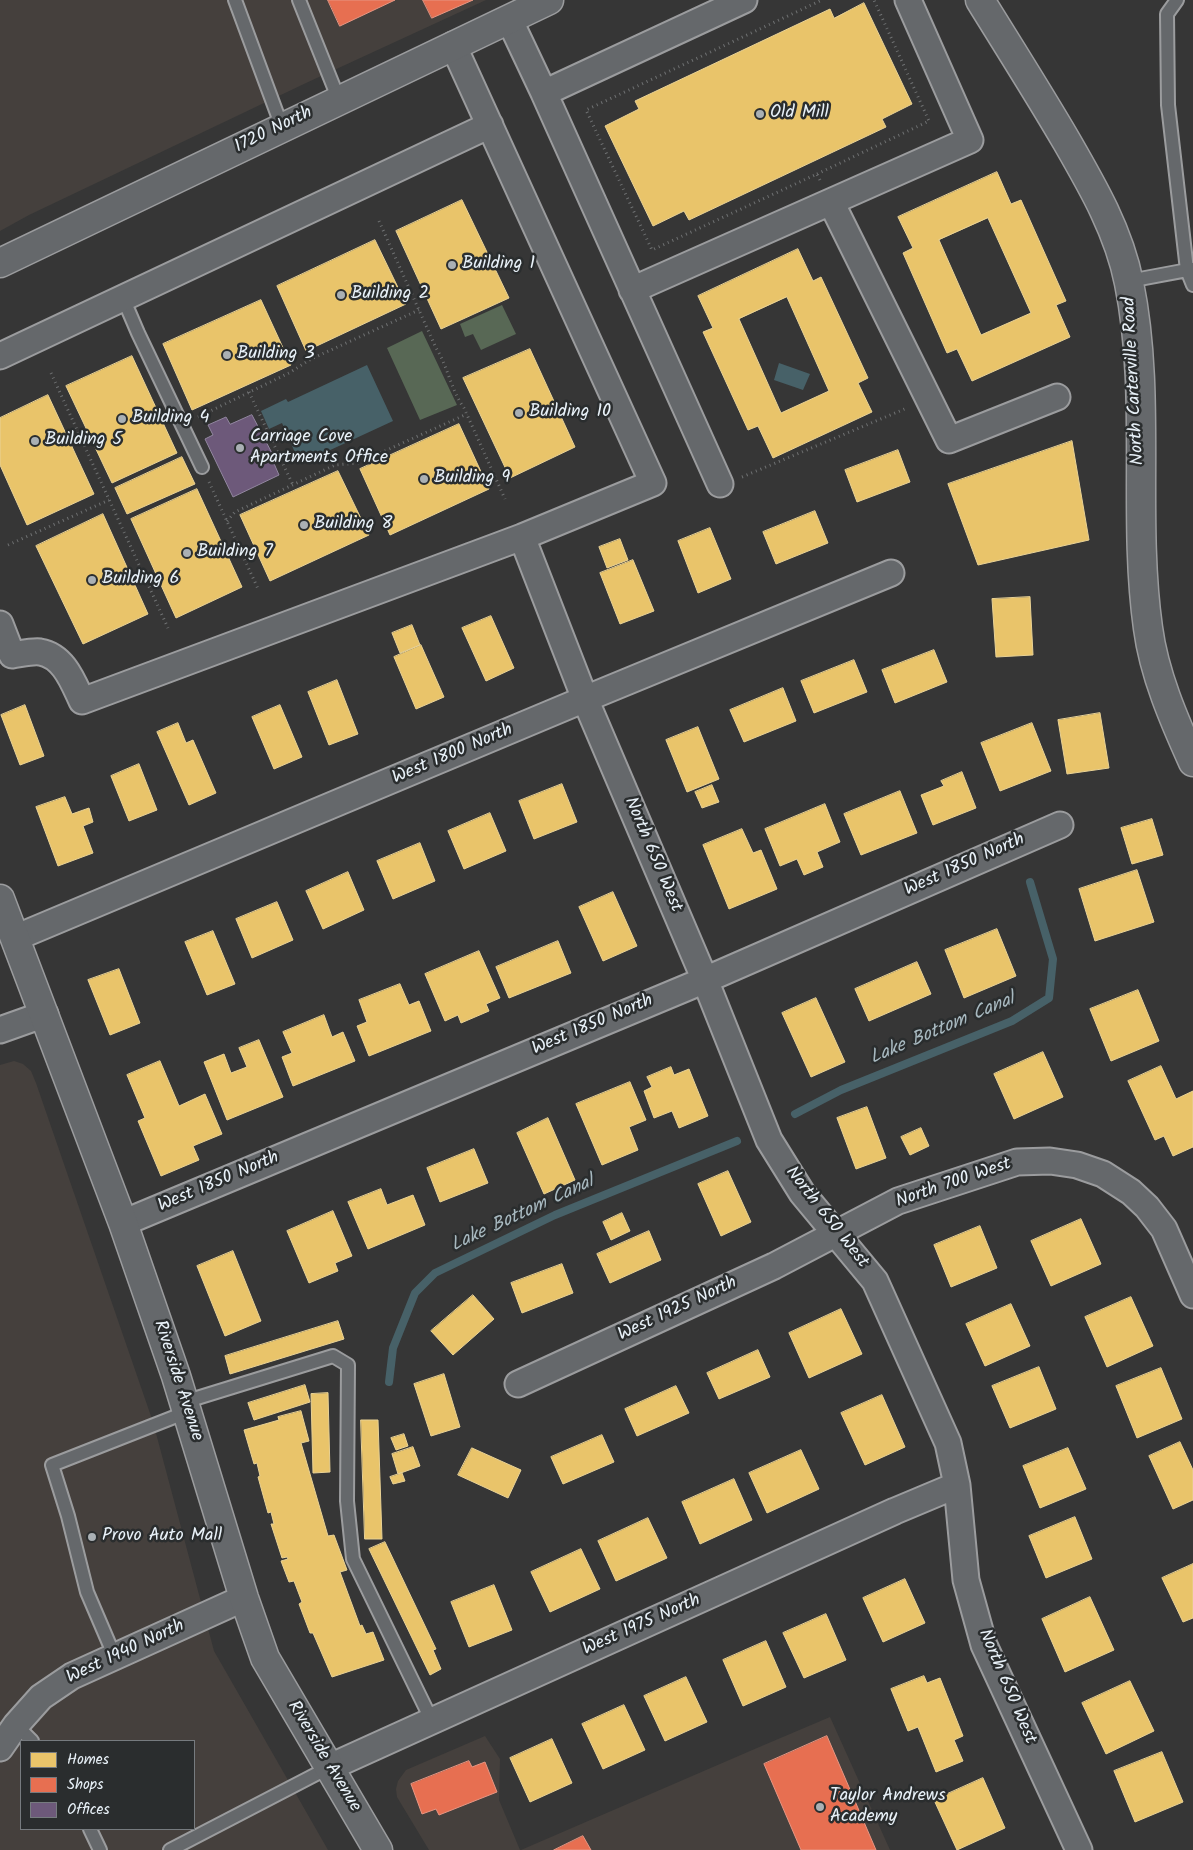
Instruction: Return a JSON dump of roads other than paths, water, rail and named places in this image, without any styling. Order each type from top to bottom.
[{"type":"street","name":"1720 North","points":[[0,263],[549,0]]},
{"type":"street","points":[[544,93],[744,0]]},
{"type":"street","points":[[632,290],[970,140],[908,0]]},
{"type":"street","name":"North Carterville Road","points":[[980,0],[1099,198],[1116,240],[1129,281],[1136,325],[1143,572],[1148,629],[1159,676],[1192,755]]},
{"type":"street","points":[[509,18],[720,484]]},
{"type":"street","points":[[0,624],[6,657],[39,652],[55,659],[68,671],[82,701],[522,537],[652,483],[453,45]]},
{"type":"street","points":[[0,356],[490,125]]},
{"type":"street","points":[[831,202],[949,440],[1057,397]]},
{"type":"street","name":"North 650 West","points":[[522,537],[585,699],[705,980],[769,1140],[802,1193],[876,1281],[948,1442],[957,1485],[966,1580],[984,1645],[1079,1850]]},
{"type":"street","name":"West 1800 North","points":[[15,938],[891,573]]},
{"type":"street","name":"West 1850 North","points":[[123,1223],[705,980],[1060,825]]},
{"type":"street","name":"Riverside Avenue","points":[[0,899],[123,1223],[186,1407],[244,1598],[265,1658],[378,1850]]},
{"type":"street","points":[[0,1030],[45,1014]]},
{"type":"street","name":"North 700 West","points":[[836,1232],[898,1201],[1017,1162],[1050,1161],[1077,1165],[1103,1174],[1131,1192],[1147,1207],[1164,1229],[1193,1294]]},
{"type":"street","name":"West 1925 North","points":[[518,1384],[774,1266],[836,1232]]},
{"type":"street","name":"West 1975 North","points":[[328,1768],[895,1511],[957,1485]]},
{"type":"street","name":"West 1940 North","points":[[0,1748],[24,1733],[41,1698],[64,1681],[114,1655],[244,1598]]},
{"type":"lane","points":[[235,0],[282,127]]},
{"type":"lane","points":[[299,0],[339,100]]},
{"type":"lane","points":[[1178,0],[1167,14],[1168,104],[1193,285]]},
{"type":"lane","points":[[1129,281],[1190,269]]},
{"type":"lane","points":[[123,298],[202,467]]},
{"type":"lane","points":[[114,1655],[88,1592],[52,1465],[186,1407],[333,1356],[348,1365],[347,1501],[353,1559],[432,1721]]},
{"type":"lane","points":[[170,1850],[328,1768]]},
{"type":"lane","points":[[90,1830],[100,1850]]},
{"type":"water","points":[[779,363],[810,374],[803,390],[774,380]]},
{"type":"water","points":[[367,365],[393,421],[300,464],[282,423],[269,429],[261,411],[286,399],[288,402]]},
{"type":"waterway","name":"Lake Bottom Canal","points":[[795,1114],[841,1090],[1012,1021],[1049,998],[1053,959],[1030,882]]},
{"type":"waterway","name":"Lake Bottom Canal","points":[[389,1382],[393,1348],[415,1293],[435,1273],[555,1215],[737,1141]]},
{"type":"place","name":"Old Mill","points":[[760,114]]},
{"type":"place","name":"Building 1","points":[[452,265]]},
{"type":"place","name":"Building 2","points":[[341,295]]},
{"type":"place","name":"Building 3","points":[[227,355]]},
{"type":"place","name":"Building 10","points":[[519,413]]},
{"type":"place","name":"Building 4","points":[[122,419]]},
{"type":"place","name":"Building 5","points":[[35,441]]},
{"type":"place","name":"Carriage Cove Apartments Office","points":[[240,448]]},
{"type":"place","name":"Building 9","points":[[424,479]]},
{"type":"place","name":"Building 8","points":[[304,525]]},
{"type":"place","name":"Building 7","points":[[187,553]]},
{"type":"place","name":"Building 6","points":[[92,580]]},
{"type":"place","name":"Provo Auto Mall","points":[[92,1537]]},
{"type":"place","name":"Taylor Andrews Academy","points":[[820,1807]]}]
